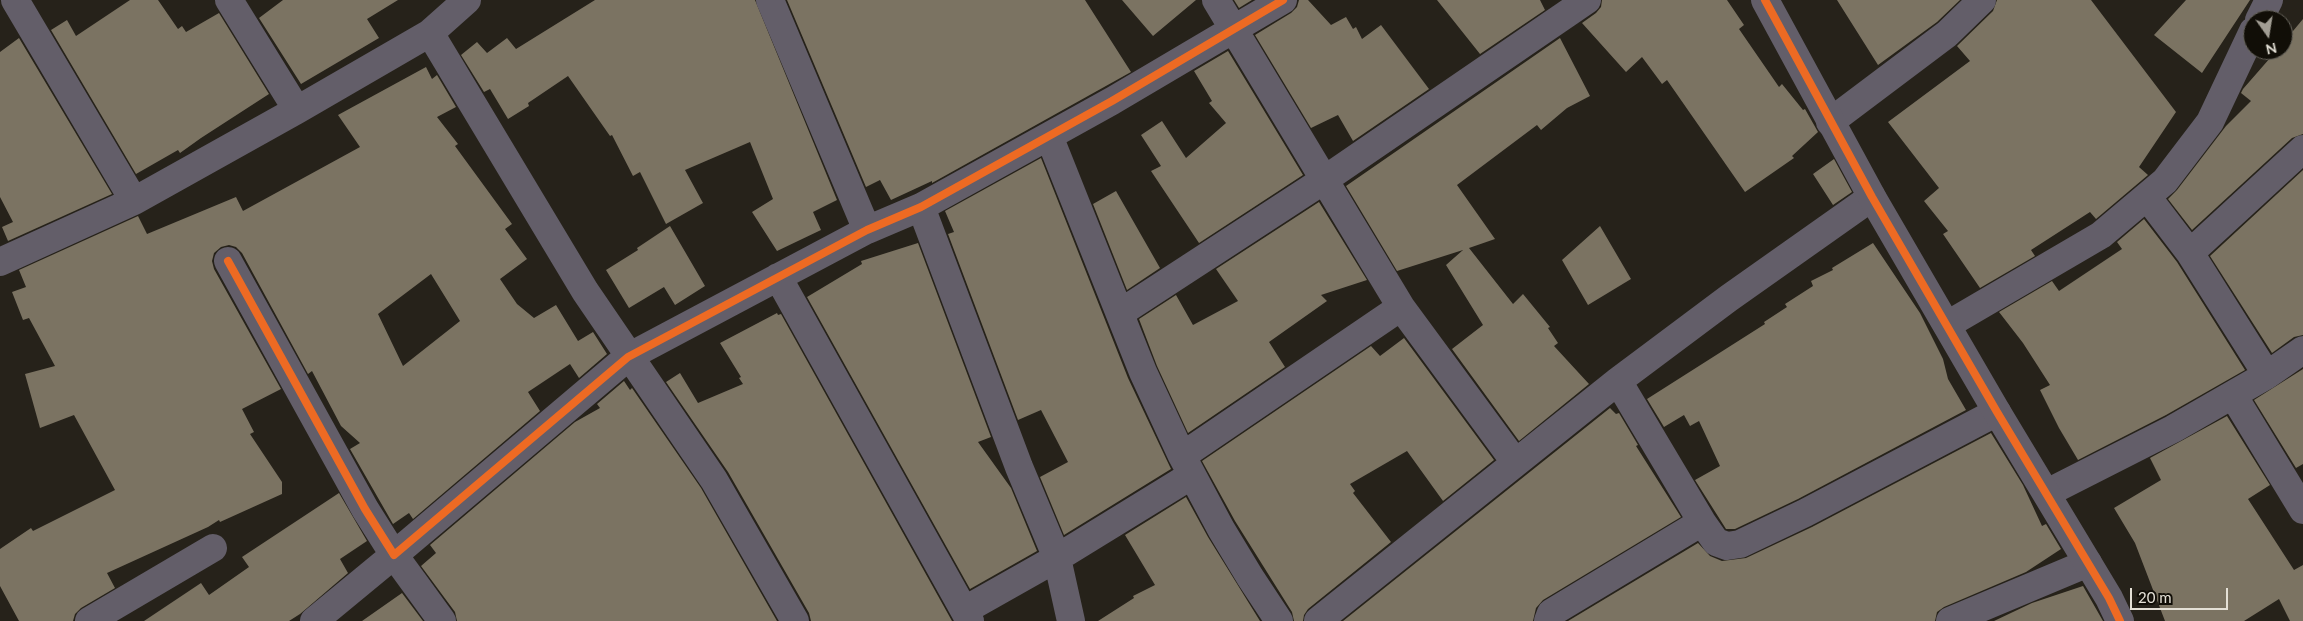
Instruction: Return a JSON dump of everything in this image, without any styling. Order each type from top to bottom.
[{"type":"street","points":[[15,0],[134,201]]},
{"type":"street","points":[[229,0],[297,110]]},
{"type":"street","points":[[0,262],[134,201],[297,110],[430,33],[468,0]]},
{"type":"street","points":[[770,0],[867,230]]},
{"type":"street","points":[[1216,0],[1235,28],[1324,180],[1401,306],[1515,462]]},
{"type":"street","points":[[314,621],[628,357],[867,230],[921,207],[1049,136],[1283,0]]},
{"type":"street","points":[[1120,314],[1324,180],[1587,0]]},
{"type":"street","points":[[1765,0],[1872,197],[1997,412],[2047,493],[2120,621]]},
{"type":"street","points":[[1830,122],[1947,34],[1982,0]]},
{"type":"street","points":[[430,33],[585,291],[628,357],[714,480],[795,621]]},
{"type":"street","points":[[1947,325],[2101,235],[2148,198],[2165,181],[2210,122],[2243,52]]},
{"type":"street","points":[[1049,136],[1143,372],[1187,466],[1250,578],[1279,621]]},
{"type":"street","points":[[2190,253],[2303,149]]},
{"type":"street","points":[[1318,621],[1618,381],[1729,298],[1872,197]]},
{"type":"street","points":[[2148,198],[2190,253],[2267,375]]},
{"type":"street","points":[[921,207],[1019,467],[1057,558],[1071,621]]},
{"type":"street","points":[[228,261],[365,509],[394,554],[442,621]]},
{"type":"street","points":[[778,277],[967,616],[1057,558],[1187,466],[1401,306]]},
{"type":"street","points":[[2047,493],[2173,429],[2267,375],[2303,350]]},
{"type":"street","points":[[1618,381],[1702,522],[1716,542],[1727,546],[1740,544],[1805,513],[1997,412]]},
{"type":"street","points":[[2233,395],[2303,510]]},
{"type":"street","points":[[1548,621],[1551,614],[1702,522]]},
{"type":"street","points":[[89,621],[213,548]]},
{"type":"street","points":[[1950,621],[2088,564]]},
{"type":"building","points":[[130,0],[158,0],[178,29],[182,26],[186,32],[219,13],[269,94],[180,153],[178,150],[136,174],[51,30],[67,20],[76,36]]},
{"type":"building","points":[[283,0],[398,0],[367,19],[379,38],[301,84],[259,18]]},
{"type":"building","points":[[595,0],[755,0],[837,200],[813,212],[821,230],[777,251],[752,212],[773,199],[750,142],[685,170],[703,203],[666,224],[640,172],[633,176],[612,135],[610,136],[568,76],[528,103],[529,106],[508,119],[490,89],[484,92],[461,55],[477,42],[487,53],[507,38],[516,49]]},
{"type":"building","points":[[787,0],[1085,0],[1131,72],[932,183],[932,181],[891,200],[880,180],[866,187]]},
{"type":"building","points":[[1122,0],[1196,0],[1153,36]]},
{"type":"building","points":[[1234,0],[1252,0],[1239,8]]},
{"type":"building","points":[[1299,0],[1308,0],[1331,25],[1346,17],[1353,29],[1356,27],[1362,39],[1381,25],[1429,89],[1353,141],[1338,115],[1311,128],[1255,35],[1291,13],[1297,7]]},
{"type":"building","points":[[1437,0],[1540,0],[1545,10],[1480,54]]},
{"type":"building","points":[[1602,0],[1727,0],[1744,25],[1739,29],[1779,87],[1782,84],[1803,110],[1805,109],[1818,132],[1792,156],[1794,158],[1745,192],[1667,80],[1662,84],[1642,57],[1626,72],[1582,23],[1596,13],[1601,7]]},
{"type":"building","points":[[1837,0],[1960,0],[1937,22],[1878,65]]},
{"type":"building","points":[[1997,0],[2091,0],[2176,112],[2139,167],[2148,175],[2096,219],[2090,212],[2031,250],[2035,256],[1980,288],[1943,234],[1948,231],[1924,201],[1939,188],[1888,122],[1970,61],[1957,46],[1993,11]]},
{"type":"building","points":[[2186,0],[2250,0],[2202,73],[2154,35]]},
{"type":"building","points":[[2303,19],[2303,134],[2292,138],[2192,230],[2168,199],[2226,126],[2251,101],[2241,93],[2268,60],[2293,60],[2293,31]]},
{"type":"building","points":[[19,38],[112,194],[8,241],[2,227],[13,222],[0,197],[0,52]]},
{"type":"building","points":[[1560,38],[1590,96],[1567,108],[1541,130],[1537,125],[1457,185],[1495,239],[1469,248],[1513,304],[1523,294],[1550,327],[1548,328],[1558,343],[1554,346],[1589,384],[1519,441],[1452,349],[1483,325],[1446,265],[1463,250],[1397,271],[1346,186]]},
{"type":"building","points":[[1228,51],[1303,175],[1199,243],[1151,171],[1161,166],[1141,135],[1162,121],[1186,158],[1226,123],[1209,103],[1212,101],[1194,71]]},
{"type":"building","points":[[426,67],[432,79],[437,75],[456,107],[437,117],[458,144],[455,146],[512,224],[505,229],[527,259],[500,279],[517,304],[534,318],[556,305],[578,341],[593,332],[607,354],[579,378],[570,364],[528,392],[540,411],[413,519],[409,513],[393,524],[350,449],[360,443],[341,426],[312,371],[308,374],[242,253],[236,247],[229,245],[221,247],[214,253],[212,261],[214,269],[281,389],[242,409],[254,432],[250,434],[282,482],[282,494],[220,522],[219,520],[208,527],[107,573],[115,588],[81,608],[75,614],[73,621],[19,621],[0,586],[0,549],[31,528],[33,531],[115,490],[74,415],[40,428],[25,374],[55,366],[29,318],[23,320],[12,292],[26,287],[19,270],[138,216],[147,234],[236,197],[243,211],[360,147],[338,115]],"holes":[[[431,274],[460,321],[403,366],[378,314]]]},
{"type":"building","points":[[1041,158],[1128,378],[1171,469],[1064,535],[1040,477],[1068,462],[1041,410],[1018,420],[948,234],[954,232],[945,211]]},
{"type":"building","points":[[1834,159],[1852,192],[1833,205],[1813,174]]},
{"type":"building","points":[[2303,170],[2303,335],[2294,337],[2272,353],[2210,256]]},
{"type":"building","points":[[1116,191],[1160,268],[1127,290],[1093,204]]},
{"type":"building","points":[[1319,202],[1367,280],[1321,295],[1327,301],[1269,342],[1285,367],[1188,433],[1157,366],[1139,319],[1176,295],[1193,325],[1238,301],[1216,269]]},
{"type":"building","points":[[2144,219],[2177,262],[2245,370],[2166,415],[2078,460],[2040,390],[2050,385],[2023,343],[1999,312],[2052,281],[2059,291],[2122,249],[2117,242]]},
{"type":"building","points":[[670,226],[705,286],[675,305],[664,287],[629,308],[606,270],[638,250],[637,248]]},
{"type":"building","points":[[1600,226],[1631,279],[1588,305],[1562,260]]},
{"type":"building","points":[[918,243],[991,437],[978,442],[1011,488],[1037,551],[970,589],[807,297],[862,264],[861,261]]},
{"type":"building","points":[[1873,243],[1920,313],[1943,359],[1948,379],[1966,410],[1798,499],[1735,529],[1726,529],[1695,480],[1720,466],[1699,421],[1690,426],[1684,415],[1664,427],[1647,399],[1765,324],[1764,322],[1787,307],[1785,304],[1813,286],[1811,281],[1833,270],[1832,268]]},
{"type":"building","points":[[777,313],[778,315],[781,314],[952,621],[811,621],[809,613],[728,472],[666,382],[680,373],[698,403],[743,384],[739,378],[741,377],[720,343]]},
{"type":"building","points":[[1404,338],[1494,460],[1443,501],[1407,451],[1350,484],[1355,491],[1353,493],[1391,542],[1308,609],[1303,621],[1294,621],[1292,612],[1235,521],[1202,461],[1371,346],[1380,356]]},
{"type":"building","points":[[2303,369],[2303,464],[2296,468],[2254,400]]},
{"type":"building","points":[[624,381],[630,390],[632,388],[701,488],[777,621],[457,621],[455,612],[421,566],[436,553],[430,545],[575,422],[600,408],[597,404]]},
{"type":"building","points":[[1610,408],[1616,414],[1619,413],[1638,445],[1636,446],[1681,517],[1543,600],[1536,608],[1533,621],[1343,621]]},
{"type":"building","points":[[2227,416],[2270,485],[2248,499],[2294,570],[2303,565],[2303,621],[2290,621],[2279,599],[2244,621],[2165,621],[2135,543],[2114,508],[2161,480],[2150,458]]},
{"type":"building","points":[[1991,433],[2023,485],[2042,526],[2046,524],[2061,549],[2026,572],[1944,607],[1937,612],[1935,621],[1568,621],[1698,543],[1710,556],[1722,561],[1746,558],[1812,527]]},
{"type":"building","points":[[339,493],[367,541],[340,559],[348,573],[300,614],[289,621],[144,621],[201,583],[209,595],[249,567],[242,557]]},
{"type":"building","points":[[1186,497],[1208,537],[1260,621],[1098,621],[1134,598],[1133,596],[1155,585],[1125,535]]},
{"type":"building","points":[[2083,586],[2103,621],[1994,621],[2032,603]]},
{"type":"building","points":[[402,593],[423,621],[362,621]]},
{"type":"cycle path","points":[[228,261],[365,509],[394,555],[628,357],[867,230],[921,207],[1112,101],[1283,0]]},
{"type":"cycle path","points":[[1765,0],[1872,197],[1997,412],[2109,598],[2120,621]]}]
